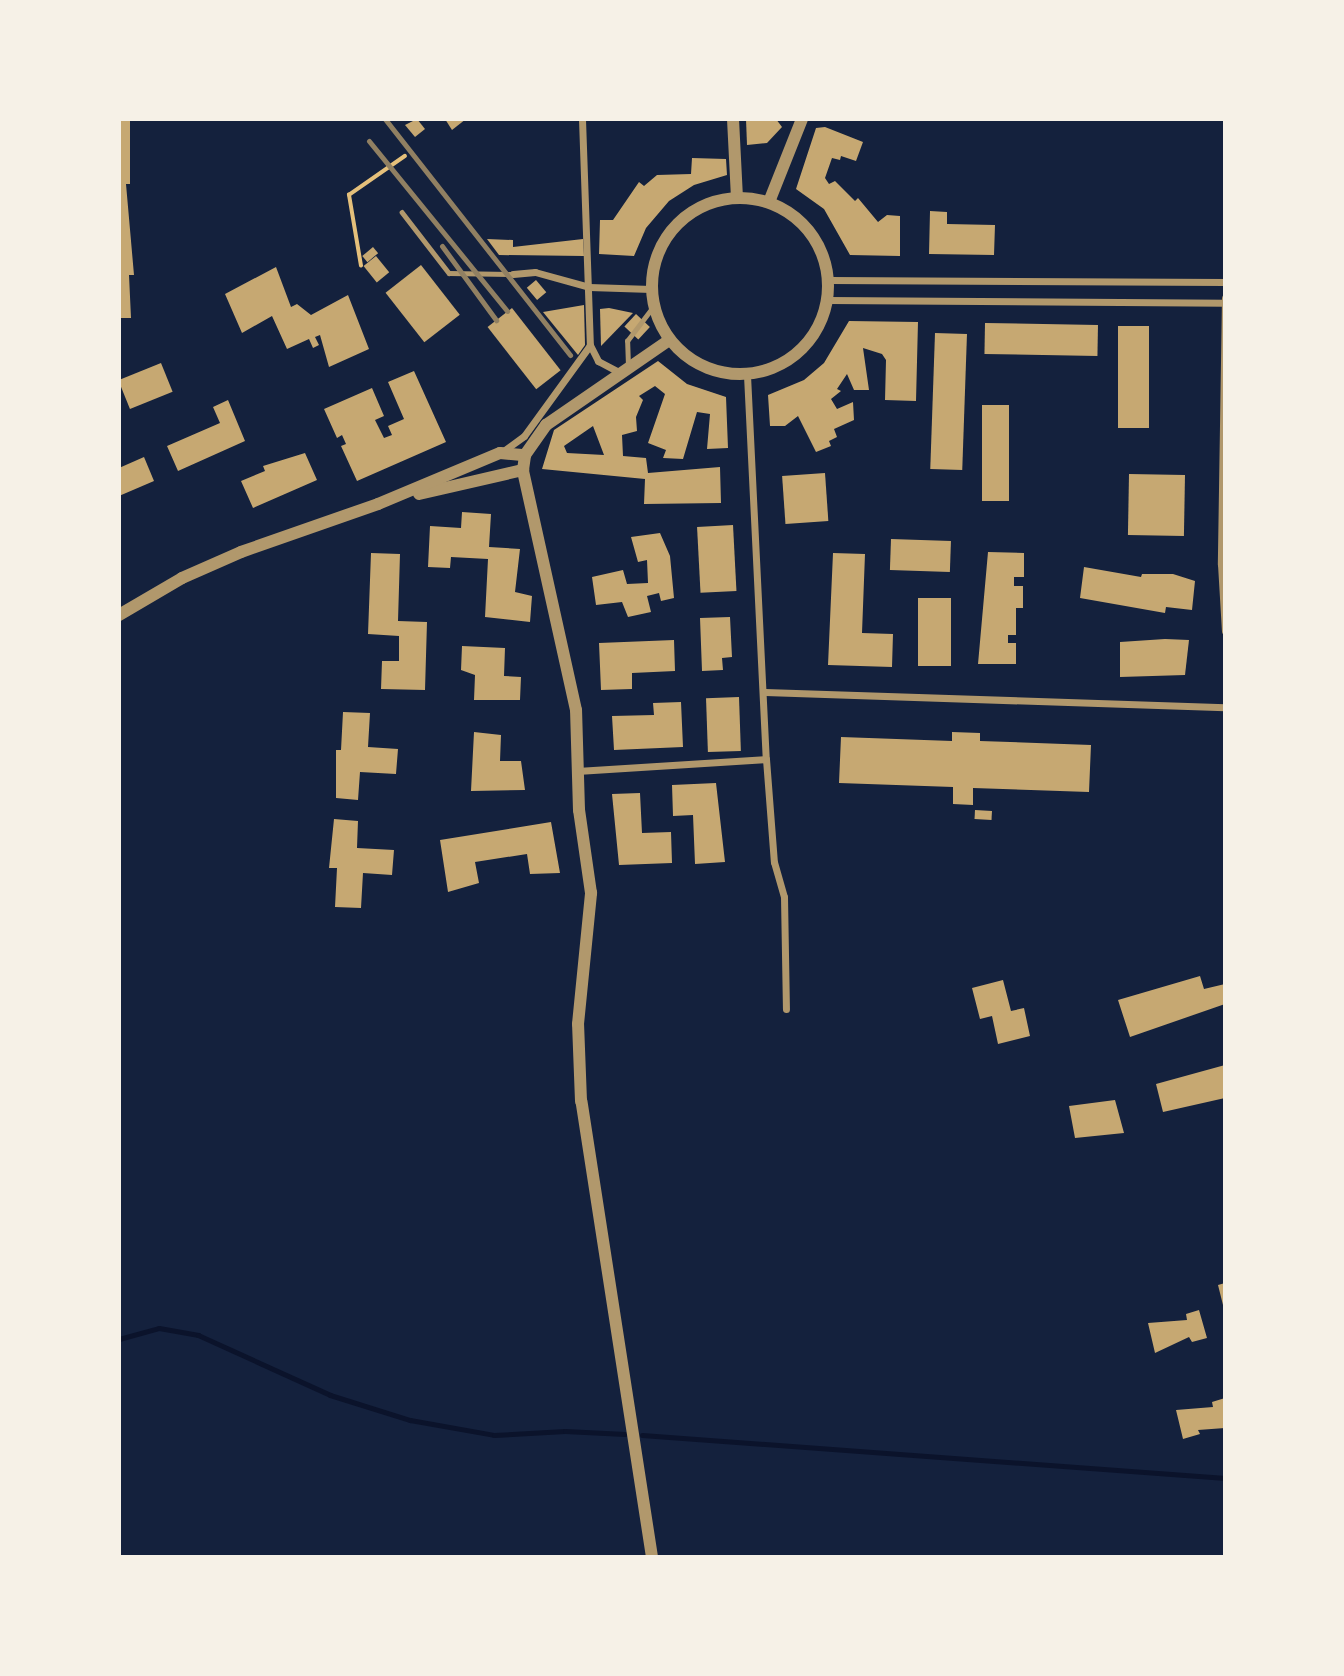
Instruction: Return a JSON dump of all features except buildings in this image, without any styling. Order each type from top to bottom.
[{"type":"street","points":[[582,119],[590,345],[598,361],[625,372]]},
{"type":"street","points":[[733,119],[737,198]]},
{"type":"street","points":[[769,202],[780,181],[802,119]]},
{"type":"street","points":[[737,198],[769,202],[792,214],[811,232],[824,254],[829,280],[828,300],[819,328],[801,352],[776,368],[747,375],[718,372],[691,360],[669,340],[653,307],[651,289],[662,244],[675,226],[693,211],[737,198]]},
{"type":"street","points":[[513,274],[550,274],[589,287],[651,289]]},
{"type":"street","points":[[829,280],[1225,282]]},
{"type":"street","points":[[828,300],[1224,301],[1221,564],[1225,631]]},
{"type":"street","points":[[525,455],[546,425],[669,340]]},
{"type":"street","points":[[119,615],[182,578],[240,552],[378,504],[500,453],[524,436],[590,345]]},
{"type":"street","points":[[747,375],[765,692],[766,759],[774,862],[784,897],[786,1009]]},
{"type":"street","points":[[524,436],[523,470],[573,679],[577,771],[591,893],[578,1024],[581,1101],[652,1557]]},
{"type":"street","points":[[500,453],[525,455]]},
{"type":"street","points":[[378,504],[523,470]]},
{"type":"street","points":[[765,692],[1225,707]]},
{"type":"street","points":[[577,771],[766,759]]},
{"type":"lane","points":[[402,212],[449,273],[513,274]]},
{"type":"lane","points":[[625,372],[627,341],[653,307]]},
{"type":"path","points":[[361,266],[349,195],[405,156]]},
{"type":"waterway","points":[[119,1339],[159,1328],[198,1335],[330,1395],[410,1420],[494,1435],[565,1431],[625,1434]]},
{"type":"waterway","points":[[642,1435],[1225,1478]]},
{"type":"railway","points":[[385,119],[570,355]]},
{"type":"railway","points":[[369,141],[507,311]]},
{"type":"railway","points":[[442,246],[496,320]]}]
